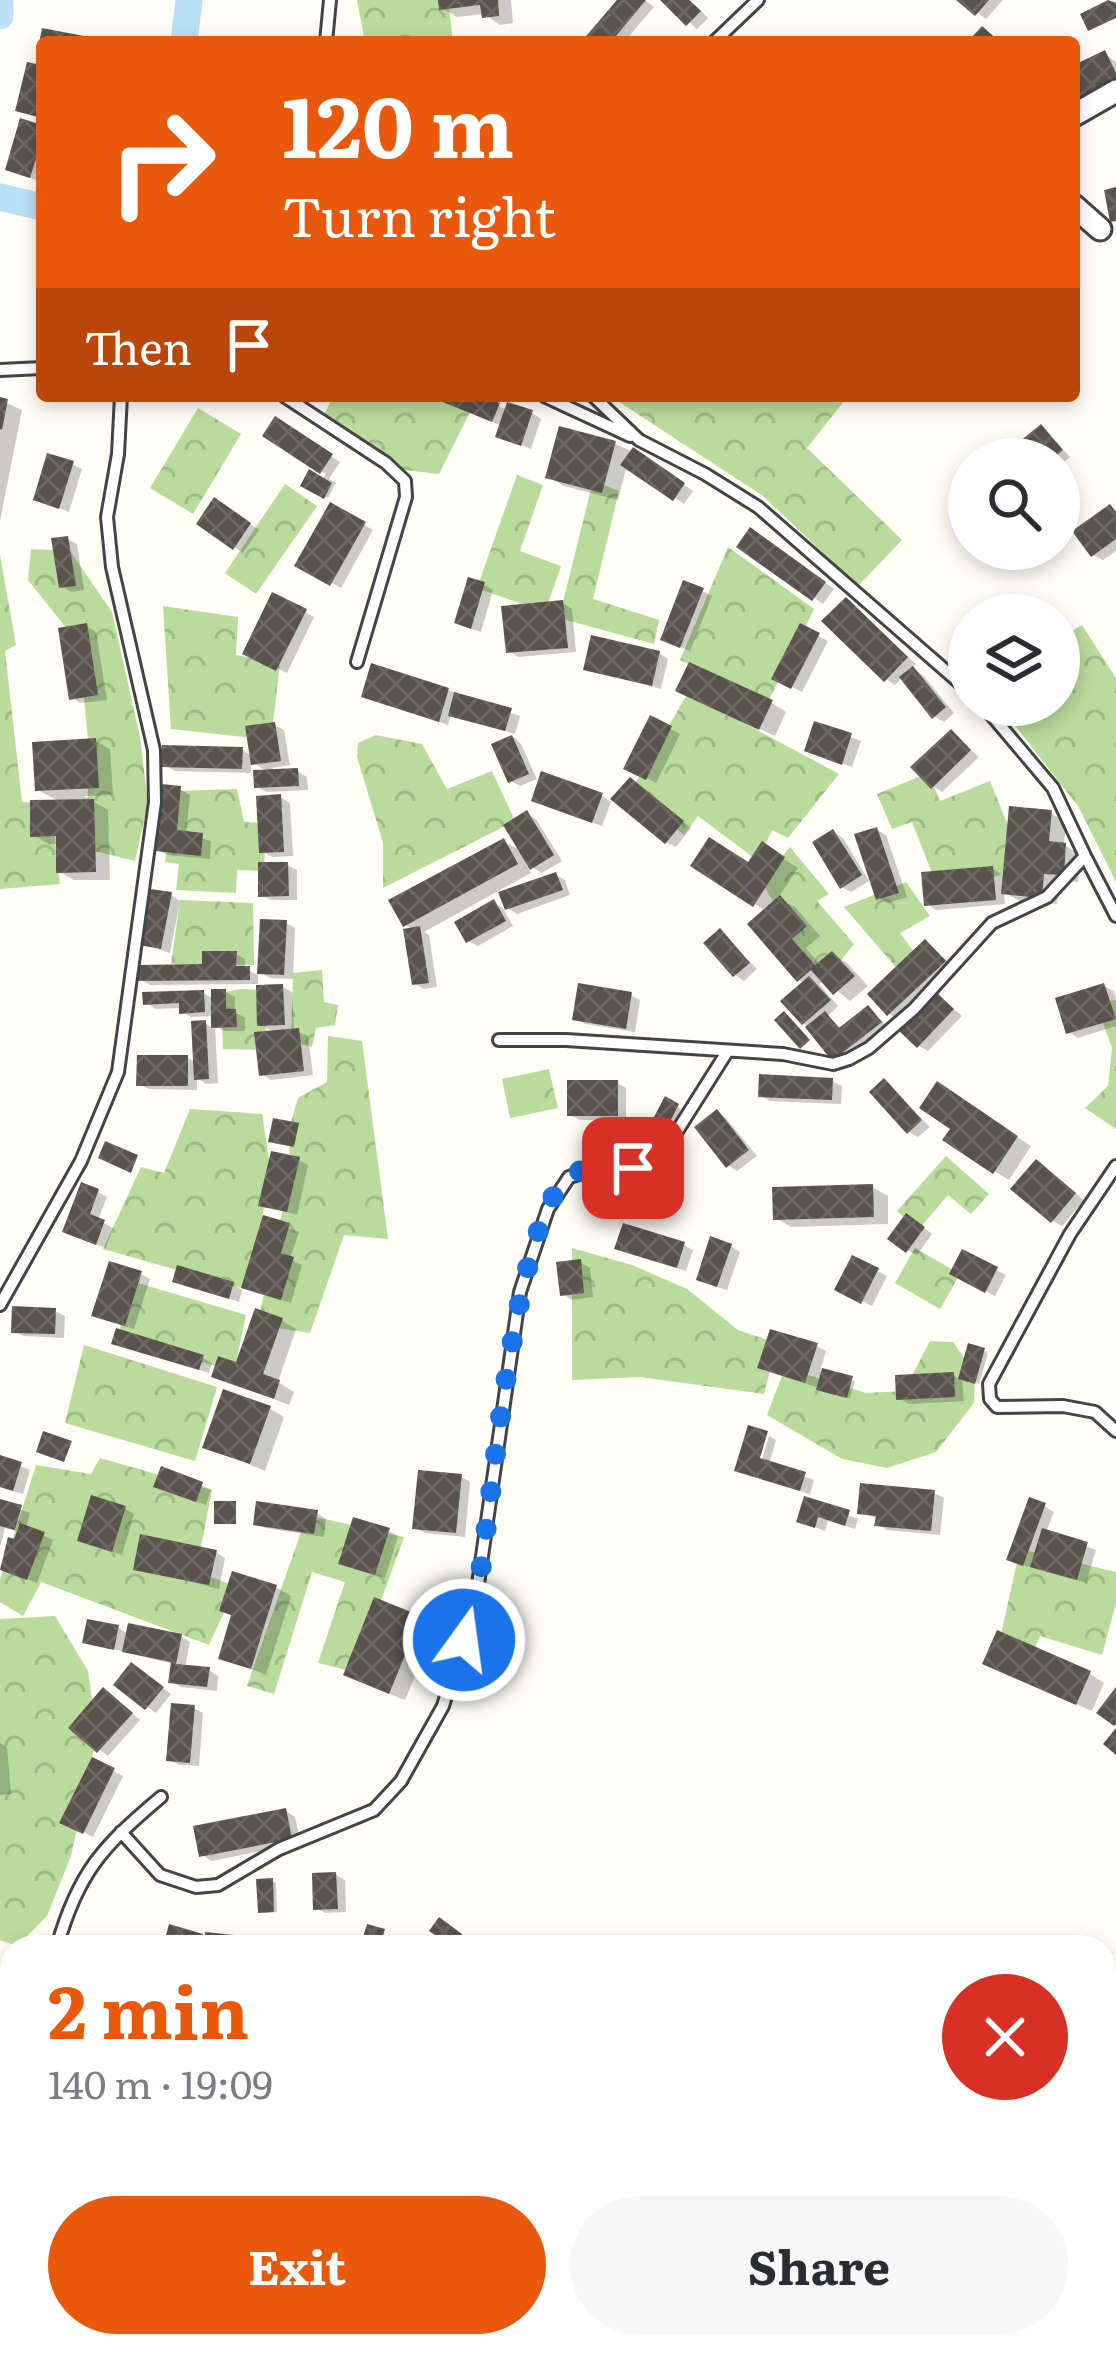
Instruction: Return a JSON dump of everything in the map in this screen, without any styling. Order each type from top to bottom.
[{"type":"street","points":[[1080,112],[1116,91]]},
{"type":"street","points":[[1080,211],[1100,229]]},
{"type":"lane","points":[[327,36],[330,0]]},
{"type":"lane","points":[[720,36],[758,0]]},
{"type":"lane","points":[[0,370],[36,368]]},
{"type":"lane","points":[[0,1305],[81,1161],[118,1072],[155,802],[154,750],[112,567],[106,517],[118,454],[121,402]]},
{"type":"lane","points":[[293,402],[400,473],[407,488],[357,662]]},
{"type":"lane","points":[[557,402],[706,473],[758,507],[948,673]]},
{"type":"lane","points":[[599,402],[639,440]]},
{"type":"lane","points":[[1001,726],[1053,788],[1116,916]]},
{"type":"lane","points":[[499,1040],[783,1054],[820,1064],[849,1060],[914,1009],[992,923],[1047,897],[1085,856]]},
{"type":"lane","points":[[121,1832],[160,1875],[196,1887],[218,1885],[279,1849],[374,1810],[401,1781],[442,1706],[478,1591],[520,1292],[548,1209],[569,1177],[599,1168],[650,1163],[689,1115],[728,1052]]},
{"type":"lane","points":[[1116,1166],[1070,1234],[989,1384],[990,1399],[997,1407],[1063,1406],[1095,1412],[1116,1431]]},
{"type":"lane","points":[[61,1935],[80,1880],[121,1832],[161,1797]]},
{"type":"green space","points":[[357,0],[448,0],[452,36],[364,36]]},
{"type":"green space","points":[[330,402],[464,402],[473,406],[439,474],[404,470],[324,415]]},
{"type":"green space","points":[[619,402],[843,402],[807,448],[902,540],[858,586],[763,496]]},
{"type":"green space","points":[[198,408],[241,434],[193,514],[150,488]]},
{"type":"green space","points":[[517,475],[543,485],[520,551],[561,566],[545,612],[477,588]]},
{"type":"green space","points":[[593,481],[619,491],[593,599],[659,620],[654,644],[559,618]]},
{"type":"green space","points":[[285,484],[317,506],[256,594],[225,573]]},
{"type":"green space","points":[[728,547],[814,609],[767,704],[680,660]]},
{"type":"green space","points":[[31,549],[70,551],[112,612],[140,737],[148,803],[135,861],[86,849],[89,751],[79,644],[28,580]]},
{"type":"green space","points":[[0,555],[16,645],[5,651],[22,802],[51,804],[60,884],[0,889]]},
{"type":"green space","points":[[163,606],[238,617],[236,655],[280,663],[271,740],[171,729]]},
{"type":"green space","points":[[1080,626],[1116,678],[1116,882],[1078,806],[1015,726],[1080,726]]},
{"type":"green space","points":[[688,693],[839,774],[788,838],[772,830],[758,861],[698,816],[684,835],[630,792]]},
{"type":"green space","points":[[376,735],[422,744],[447,789],[492,771],[515,821],[383,888],[383,843],[357,757],[358,743]]},
{"type":"green space","points":[[928,773],[940,801],[990,781],[1024,865],[942,898],[912,822],[892,829],[877,794]]},
{"type":"green space","points":[[237,789],[244,822],[266,823],[264,871],[237,870],[236,893],[176,890],[179,864],[165,862],[175,791]]},
{"type":"green space","points":[[790,847],[829,894],[817,901],[854,944],[827,978],[778,942],[785,921],[761,881]]},
{"type":"green space","points":[[906,882],[930,916],[900,933],[920,960],[899,971],[844,907]]},
{"type":"green space","points":[[180,900],[253,903],[254,965],[171,964]]},
{"type":"green space","points":[[322,970],[324,1002],[338,1005],[335,1025],[316,1028],[312,1047],[291,1042],[293,973]]},
{"type":"green space","points":[[264,990],[267,1050],[223,1049],[221,993]]},
{"type":"green space","points":[[1116,1000],[1116,1129],[1085,1108],[1108,1086],[1112,1048],[1096,1003]]},
{"type":"green space","points":[[328,1036],[362,1041],[388,1239],[344,1235],[310,1333],[257,1325],[290,1177],[289,1129],[298,1098],[327,1082]]},
{"type":"green space","points":[[549,1069],[558,1108],[510,1118],[502,1079]]},
{"type":"green space","points":[[190,1109],[262,1114],[271,1171],[248,1290],[103,1249],[141,1167],[164,1173]]},
{"type":"green space","points":[[946,1156],[989,1194],[971,1214],[948,1195],[918,1230],[897,1211]]},
{"type":"green space","points":[[572,1248],[632,1265],[687,1289],[738,1330],[777,1343],[764,1394],[640,1377],[572,1380]]},
{"type":"green space","points":[[915,1248],[960,1274],[940,1309],[895,1283]]},
{"type":"green space","points":[[131,1281],[246,1315],[234,1372],[118,1336]]},
{"type":"green space","points":[[930,1341],[953,1342],[975,1374],[974,1403],[936,1452],[887,1468],[842,1459],[767,1415],[785,1368],[866,1393],[904,1391]]},
{"type":"green space","points":[[84,1345],[217,1387],[195,1461],[65,1423]]},
{"type":"green space","points":[[100,1458],[212,1490],[196,1572],[236,1586],[209,1645],[41,1582],[23,1616],[0,1602],[0,1579],[36,1465],[91,1474]]},
{"type":"green space","points":[[307,1515],[404,1537],[355,1672],[318,1663],[345,1582],[312,1572],[274,1694],[247,1686]]},
{"type":"green space","points":[[1020,1549],[1116,1572],[1116,1603],[1102,1655],[1040,1636],[1029,1660],[997,1652]]},
{"type":"green space","points":[[55,1616],[88,1671],[97,1735],[71,1856],[47,1916],[28,1935],[0,1935],[0,1619]]},
{"type":"building","points":[[438,0],[498,0],[499,16],[482,18],[480,5],[439,10]]},
{"type":"building","points":[[617,0],[646,0],[616,36],[586,36]]},
{"type":"building","points":[[660,0],[689,0],[701,11],[686,26]]},
{"type":"building","points":[[956,0],[989,0],[975,16]]},
{"type":"building","points":[[1108,0],[1116,3],[1116,18],[1088,31],[1080,14]]},
{"type":"building","points":[[982,26],[993,36],[973,36]]},
{"type":"building","points":[[42,28],[84,36],[41,36]]},
{"type":"building","points":[[1105,50],[1116,84],[1080,102],[1080,62]]},
{"type":"building","points":[[27,62],[36,64],[36,116],[15,111]]},
{"type":"building","points":[[20,118],[36,123],[36,158],[30,178],[5,170]]},
{"type":"building","points":[[1116,187],[1116,221],[1110,222],[1104,190]]},
{"type":"building","points":[[0,397],[8,399],[2,430],[0,429]]},
{"type":"building","points":[[443,402],[498,402],[492,422]]},
{"type":"building","points":[[507,402],[533,410],[521,446],[495,437]]},
{"type":"building","points":[[275,416],[333,454],[320,474],[262,436]]},
{"type":"building","points":[[1041,424],[1053,438],[1024,438]]},
{"type":"building","points":[[559,426],[616,441],[602,493],[545,478]]},
{"type":"building","points":[[633,447],[685,483],[673,501],[620,465]]},
{"type":"building","points":[[47,453],[74,461],[59,509],[33,500]]},
{"type":"building","points":[[309,469],[332,483],[324,499],[300,486]]},
{"type":"building","points":[[214,497],[251,523],[233,550],[196,524]]},
{"type":"building","points":[[330,502],[366,522],[330,586],[294,566]]},
{"type":"building","points":[[1110,504],[1116,512],[1116,539],[1091,557],[1080,542],[1080,525]]},
{"type":"building","points":[[750,527],[826,582],[812,601],[736,547]]},
{"type":"building","points":[[68,536],[76,586],[59,588],[51,538]]},
{"type":"building","points":[[468,577],[485,582],[471,629],[454,623]]},
{"type":"building","points":[[683,580],[704,588],[680,648],[660,640]]},
{"type":"building","points":[[272,592],[307,609],[276,671],[242,654]]},
{"type":"building","points":[[846,597],[908,657],[884,682],[821,621]]},
{"type":"building","points":[[563,600],[568,648],[506,653],[501,606]]},
{"type":"building","points":[[87,623],[98,695],[69,700],[58,628]]},
{"type":"building","points":[[800,623],[820,633],[791,689],[771,679]]},
{"type":"building","points":[[591,635],[660,651],[652,686],[583,670]]},
{"type":"building","points":[[689,662],[773,700],[759,730],[675,691]]},
{"type":"building","points":[[371,663],[449,688],[439,722],[361,697]]},
{"type":"building","points":[[913,666],[946,707],[932,719],[899,677]]},
{"type":"building","points":[[454,692],[512,708],[505,731],[448,716]]},
{"type":"building","points":[[650,715],[672,726],[646,780],[623,769]]},
{"type":"building","points":[[814,721],[852,733],[842,765],[804,751]]},
{"type":"building","points":[[275,722],[281,761],[251,765],[245,726]]},
{"type":"building","points":[[951,729],[971,750],[931,789],[910,767]]},
{"type":"building","points":[[512,735],[529,774],[508,783],[491,744]]},
{"type":"building","points":[[96,738],[99,788],[35,791],[32,742]]},
{"type":"building","points":[[162,745],[243,747],[242,769],[162,767]]},
{"type":"building","points":[[298,768],[299,786],[254,788],[253,770]]},
{"type":"building","points":[[541,771],[603,793],[592,823],[531,801]]},
{"type":"building","points":[[630,777],[684,821],[665,844],[610,799]]},
{"type":"building","points":[[161,784],[181,786],[177,830],[203,833],[201,856],[155,851]]},
{"type":"building","points":[[281,794],[284,852],[259,853],[256,796]]},
{"type":"building","points":[[94,799],[96,872],[56,873],[56,836],[30,837],[30,800]]},
{"type":"building","points":[[1009,806],[1052,810],[1049,841],[1066,843],[1064,875],[1044,874],[1042,898],[1001,894]]},
{"type":"building","points":[[527,810],[554,855],[530,870],[503,825]]},
{"type":"building","points":[[877,827],[899,893],[876,900],[854,834]]},
{"type":"building","points":[[833,829],[862,875],[840,889],[812,842]]},
{"type":"building","points":[[709,837],[748,862],[762,841],[785,857],[753,907],[690,866]]},
{"type":"building","points":[[504,838],[518,864],[403,927],[388,900]]},
{"type":"building","points":[[258,862],[288,862],[289,896],[258,897]]},
{"type":"building","points":[[993,866],[996,900],[924,906],[921,872]]},
{"type":"building","points":[[556,872],[563,890],[505,910],[498,892]]},
{"type":"building","points":[[150,889],[172,892],[161,949],[139,945]]},
{"type":"building","points":[[780,895],[807,926],[792,939],[815,965],[832,951],[855,976],[833,995],[811,970],[797,982],[747,924]]},
{"type":"building","points":[[494,899],[506,921],[466,943],[454,922]]},
{"type":"building","points":[[260,919],[287,920],[284,975],[257,974]]},
{"type":"building","points":[[420,926],[429,983],[412,985],[403,929]]},
{"type":"building","points":[[720,928],[750,963],[733,977],[703,943]]},
{"type":"building","points":[[925,939],[946,961],[887,1016],[867,994]]},
{"type":"building","points":[[202,951],[237,951],[236,966],[250,966],[250,980],[137,981],[137,965],[202,964]]},
{"type":"building","points":[[809,976],[831,1000],[802,1025],[780,1001]]},
{"type":"building","points":[[578,983],[632,992],[626,1029],[572,1020]]},
{"type":"building","points":[[1104,983],[1116,1019],[1066,1034],[1055,998]]},
{"type":"building","points":[[283,984],[285,1025],[257,1026],[256,985]]},
{"type":"building","points":[[211,989],[226,989],[226,1009],[236,1009],[237,1027],[211,1028]]},
{"type":"building","points":[[204,990],[205,1012],[179,1014],[179,1003],[143,1005],[142,992]]},
{"type":"building","points":[[937,993],[954,1009],[917,1048],[899,1031]]},
{"type":"building","points":[[868,1005],[882,1022],[832,1061],[805,1027],[825,1011],[839,1028]]},
{"type":"building","points":[[784,1011],[810,1040],[800,1049],[774,1020]]},
{"type":"building","points":[[206,1020],[209,1079],[194,1080],[191,1021]]},
{"type":"building","points":[[299,1028],[304,1071],[259,1076],[254,1032]]},
{"type":"building","points":[[137,1055],[188,1055],[188,1086],[136,1086]]},
{"type":"building","points":[[759,1074],[833,1078],[832,1100],[758,1097]]},
{"type":"building","points":[[884,1078],[922,1120],[907,1134],[869,1092]]},
{"type":"building","points":[[567,1080],[618,1080],[618,1116],[567,1116]]},
{"type":"building","points":[[937,1081],[1018,1136],[993,1174],[942,1140],[950,1129],[919,1108]]},
{"type":"building","points":[[665,1096],[679,1104],[659,1143],[644,1136]]},
{"type":"building","points":[[717,1109],[749,1150],[726,1168],[694,1127]]},
{"type":"building","points":[[273,1118],[299,1123],[294,1147],[268,1142]]},
{"type":"building","points":[[628,1125],[641,1140],[619,1159],[606,1143]]},
{"type":"building","points":[[105,1141],[138,1155],[131,1173],[98,1158]]},
{"type":"building","points":[[271,1151],[300,1157],[287,1212],[258,1206]]},
{"type":"building","points":[[1036,1159],[1076,1193],[1051,1223],[1010,1189]]},
{"type":"building","points":[[81,1182],[99,1189],[90,1214],[105,1220],[96,1245],[62,1232]]},
{"type":"building","points":[[873,1184],[874,1217],[773,1220],[772,1187]]},
{"type":"building","points":[[906,1213],[925,1227],[906,1253],[887,1239]]},
{"type":"building","points":[[263,1215],[290,1223],[281,1253],[294,1257],[281,1300],[241,1288]]},
{"type":"building","points":[[623,1223],[685,1242],[677,1268],[614,1249]]},
{"type":"building","points":[[710,1236],[732,1244],[717,1287],[696,1280]]},
{"type":"building","points":[[962,1249],[998,1267],[985,1293],[949,1274]]},
{"type":"building","points":[[852,1255],[879,1268],[861,1304],[834,1290]]},
{"type":"building","points":[[581,1259],[584,1293],[560,1296],[556,1262]]},
{"type":"building","points":[[109,1261],[142,1271],[125,1326],[91,1316]]},
{"type":"building","points":[[177,1265],[234,1282],[229,1299],[172,1282]]},
{"type":"building","points":[[12,1306],[56,1308],[55,1334],[11,1333]]},
{"type":"building","points":[[255,1308],[283,1318],[263,1374],[280,1380],[274,1399],[211,1377],[218,1356],[236,1362]]},
{"type":"building","points":[[116,1328],[204,1355],[199,1370],[111,1344]]},
{"type":"building","points":[[770,1329],[818,1343],[805,1383],[757,1368]]},
{"type":"building","points":[[968,1343],[985,1348],[975,1384],[958,1379]]},
{"type":"building","points":[[822,1368],[853,1376],[847,1398],[816,1390]]},
{"type":"building","points":[[954,1372],[955,1397],[896,1400],[895,1375]]},
{"type":"building","points":[[223,1389],[271,1406],[250,1464],[202,1448]]},
{"type":"building","points":[[748,1425],[768,1431],[760,1458],[806,1472],[800,1491],[734,1471]]},
{"type":"building","points":[[43,1431],[72,1441],[64,1462],[36,1452]]},
{"type":"building","points":[[0,1455],[22,1462],[13,1491],[0,1487]]},
{"type":"building","points":[[161,1466],[203,1482],[196,1502],[153,1487]]},
{"type":"building","points":[[418,1470],[462,1474],[456,1533],[412,1529]]},
{"type":"building","points":[[860,1483],[935,1490],[931,1531],[874,1526],[876,1516],[857,1514]]},
{"type":"building","points":[[91,1495],[126,1506],[112,1552],[77,1541]]},
{"type":"building","points":[[804,1496],[850,1510],[845,1526],[818,1517],[815,1528],[796,1522]]},
{"type":"building","points":[[1029,1497],[1046,1503],[1023,1566],[1006,1560]]},
{"type":"building","points":[[0,1499],[22,1505],[15,1530],[0,1526]]},
{"type":"building","points":[[214,1501],[236,1501],[236,1524],[214,1524]]},
{"type":"building","points":[[256,1501],[318,1510],[314,1534],[253,1525]]},
{"type":"building","points":[[353,1517],[390,1528],[375,1575],[338,1564]]},
{"type":"building","points":[[20,1523],[45,1532],[27,1580],[0,1570],[8,1537],[14,1539]]},
{"type":"building","points":[[1042,1528],[1088,1542],[1077,1580],[1030,1567]]},
{"type":"building","points":[[140,1534],[217,1550],[209,1585],[133,1570]]},
{"type":"building","points":[[232,1571],[277,1585],[251,1669],[218,1659],[231,1615],[219,1611]]},
{"type":"building","points":[[374,1597],[421,1616],[389,1694],[343,1675]]},
{"type":"building","points":[[87,1619],[119,1625],[114,1650],[82,1643]]},
{"type":"building","points":[[128,1623],[182,1634],[176,1664],[210,1667],[207,1687],[168,1683],[171,1662],[122,1652]]},
{"type":"building","points":[[997,1630],[1091,1671],[1076,1705],[982,1664]]},
{"type":"building","points":[[131,1662],[164,1687],[145,1710],[113,1685]]},
{"type":"building","points":[[103,1687],[133,1713],[97,1753],[68,1728]]},
{"type":"building","points":[[1116,1687],[1116,1724],[1114,1726],[1096,1713]]},
{"type":"building","points":[[171,1703],[195,1705],[190,1763],[166,1761]]},
{"type":"building","points":[[1116,1728],[1116,1755],[1103,1744]]},
{"type":"building","points":[[92,1757],[115,1768],[83,1834],[59,1823]]},
{"type":"building","points":[[286,1808],[292,1839],[199,1857],[193,1826]]},
{"type":"building","points":[[336,1872],[338,1909],[313,1910],[312,1873]]},
{"type":"building","points":[[273,1878],[274,1912],[258,1913],[256,1879]]},
{"type":"building","points":[[439,1917],[462,1934],[435,1935],[429,1931]]},
{"type":"building","points":[[169,1924],[203,1934],[203,1935],[166,1935]]},
{"type":"building","points":[[367,1924],[385,1929],[383,1935],[364,1935]]},
{"type":"waterway","points":[[185,36],[189,0]]},
{"type":"waterway","points":[[0,2],[0,16]]},
{"type":"waterway","points":[[0,197],[36,206]]},
{"type":"route","points":[[464,1640],[478,1591],[520,1292],[536,1238],[569,1177],[599,1168],[633,1168]]}]
